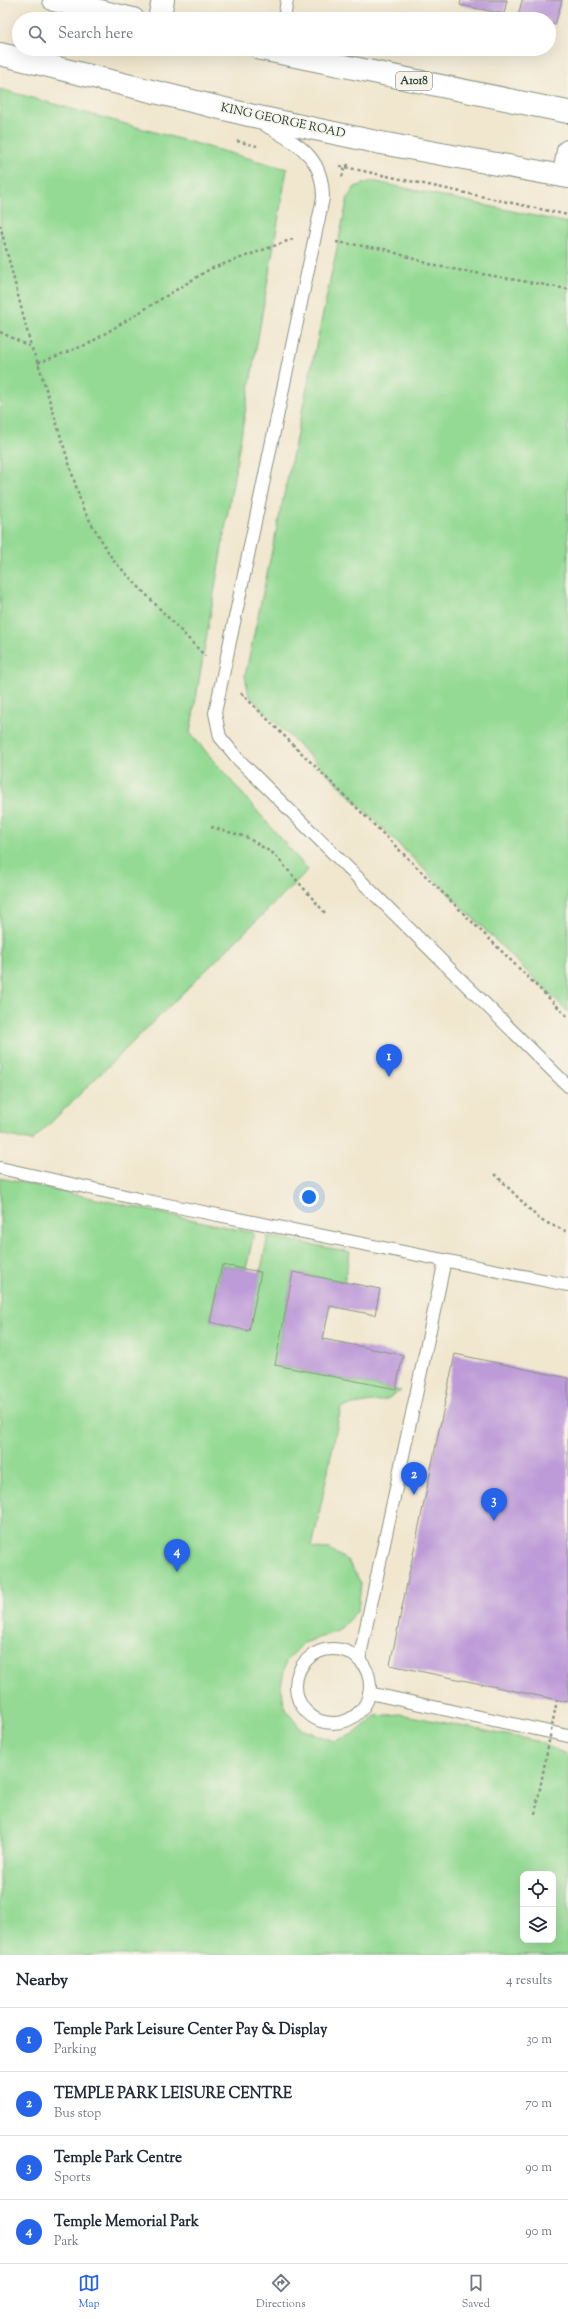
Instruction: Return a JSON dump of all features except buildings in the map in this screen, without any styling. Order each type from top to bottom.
[{"type":"main road","points":[[54,0],[104,12]]},
{"type":"main road","points":[[160,12],[163,0]]},
{"type":"main road","name":"KING GEORGE ROAD","points":[[0,54],[249,115],[381,143],[566,177]]},
{"type":"main road","name":"A1018","points":[[302,56],[568,112]]},
{"type":"main road","points":[[566,177],[568,151]]},
{"type":"lane","points":[[285,12],[287,0]]},
{"type":"lane","points":[[249,115],[295,143],[311,156],[319,169],[323,183],[323,198],[316,241],[215,713],[220,737],[238,759],[568,1086]]},
{"type":"lane","points":[[0,1168],[143,1200],[568,1285]]},
{"type":"lane","points":[[359,1660],[445,1260]]},
{"type":"lane","points":[[328,1649],[347,1651],[363,1663],[370,1681],[369,1693],[368,1701],[356,1716],[338,1724],[318,1722],[303,1710],[295,1692],[298,1672],[310,1656],[328,1649]]},
{"type":"lane","points":[[369,1693],[568,1736]]},
{"type":"path","points":[[345,167],[568,215]]},
{"type":"path","points":[[0,225],[31,347],[38,363],[83,509],[113,560],[224,675],[482,934],[568,1017]]},
{"type":"path","points":[[38,363],[88,344],[210,269],[296,238],[316,241],[363,244],[436,266],[568,289]]},
{"type":"path","points":[[0,332],[31,347]]},
{"type":"path","points":[[211,827],[246,837],[274,854],[326,914]]},
{"type":"path","points":[[495,1174],[540,1220],[568,1232]]},
{"type":"path","points":[[535,1814],[557,1700]]},
{"type":"green space","points":[[0,89],[287,169],[190,733],[308,870],[32,1141],[0,1134]]},
{"type":"green space","points":[[372,181],[568,223],[568,1012],[249,696],[245,676],[348,197],[355,187]]},
{"type":"green space","points":[[0,1178],[254,1233],[246,1269],[222,1265],[210,1322],[248,1331],[268,1236],[350,1252],[344,1282],[293,1272],[275,1365],[401,1391],[385,1400],[341,1407],[312,1548],[330,1549],[348,1561],[361,1583],[358,1610],[338,1631],[304,1643],[286,1661],[281,1686],[285,1709],[301,1729],[334,1741],[354,1734],[375,1716],[400,1714],[536,1741],[566,1754],[568,1759],[568,1955],[0,1955]]},
{"type":"place","name":"Temple Park Leisure Center Pay & Display","points":[[389,1077]]},
{"type":"place","name":"TEMPLE PARK LEISURE CENTRE","points":[[414,1495]]},
{"type":"place","name":"Temple Park Centre","points":[[494,1521]]},
{"type":"place","name":"Temple Memorial Park","points":[[177,1572]]}]
